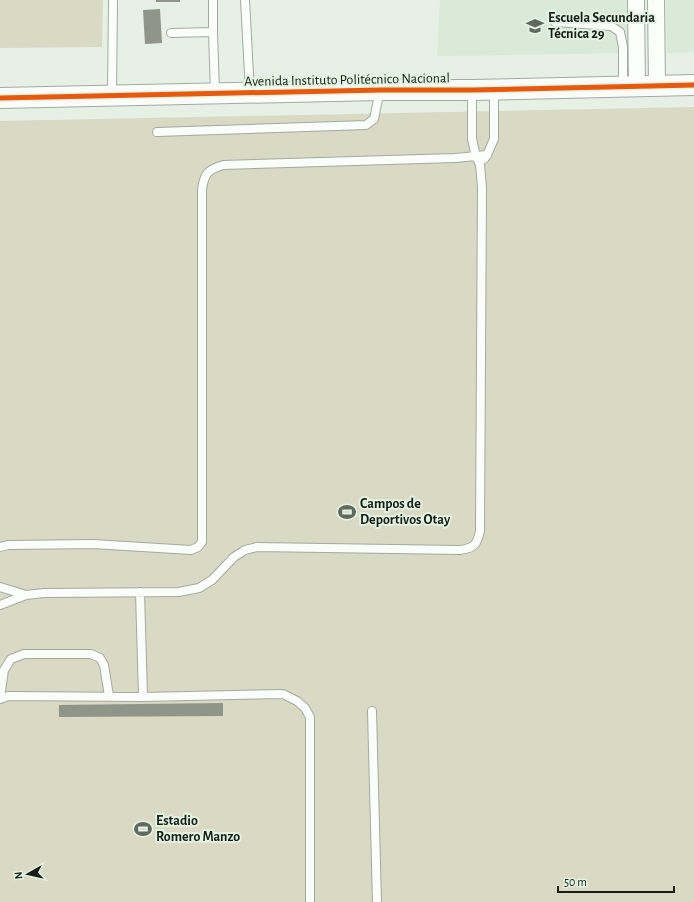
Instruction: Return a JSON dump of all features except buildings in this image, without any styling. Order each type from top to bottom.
[{"type":"street","points":[[630,87],[636,2],[656,1],[657,86]]},
{"type":"street","name":"Avenida Instituto Politécnico Nacional","points":[[0,98],[380,90],[494,90],[694,85]]},
{"type":"lane","points":[[112,0],[112,96]]},
{"type":"lane","points":[[213,0],[215,94]]},
{"type":"lane","points":[[245,0],[250,93]]},
{"type":"lane","points":[[555,22],[612,26],[620,32],[624,47],[630,87]]},
{"type":"lane","points":[[171,33],[213,32]]},
{"type":"lane","points":[[157,132],[366,125],[374,119],[380,90]]},
{"type":"lane","points":[[0,605],[26,595],[44,593],[179,592],[199,588],[212,580],[234,557],[244,550],[257,547],[460,550],[468,549],[473,546],[477,541],[480,531],[482,195],[480,165],[472,139],[472,90]]},
{"type":"lane","points":[[480,165],[487,155],[494,139],[494,90]]},
{"type":"lane","points":[[0,547],[8,545],[93,544],[192,550],[198,547],[202,542],[202,190],[204,176],[209,170],[223,165],[455,158],[487,155]]},
{"type":"lane","points":[[0,587],[26,595]]},
{"type":"lane","points":[[140,592],[143,697]]},
{"type":"lane","points":[[109,696],[104,665],[100,658],[91,654],[24,654],[11,659],[4,670],[0,698],[8,696],[143,697],[283,694],[297,701],[305,708],[310,717],[310,902]]},
{"type":"lane","points":[[372,711],[377,902]]},
{"type":"shaded area","points":[[0,0],[103,0],[102,47],[0,48]]},
{"type":"shaded area","name":"Escuela Secundaria Técnica 29","points":[[440,0],[631,0],[632,53],[437,56]]},
{"type":"shaded area","points":[[666,0],[694,0],[694,52],[667,53]]},
{"type":"shaded area","name":"Campos de Deportivos Otay","points":[[694,107],[694,902],[0,902],[0,121]]},
{"type":"cycle path","points":[[0,98],[694,85]]},
{"type":"place","name":"Escuela Secundaria Técnica 29","points":[[535,26]]},
{"type":"place","name":"Campos de Deportivos Otay","points":[[347,512]]},
{"type":"place","name":"Estadio Romero Manzo","points":[[143,829]]}]
